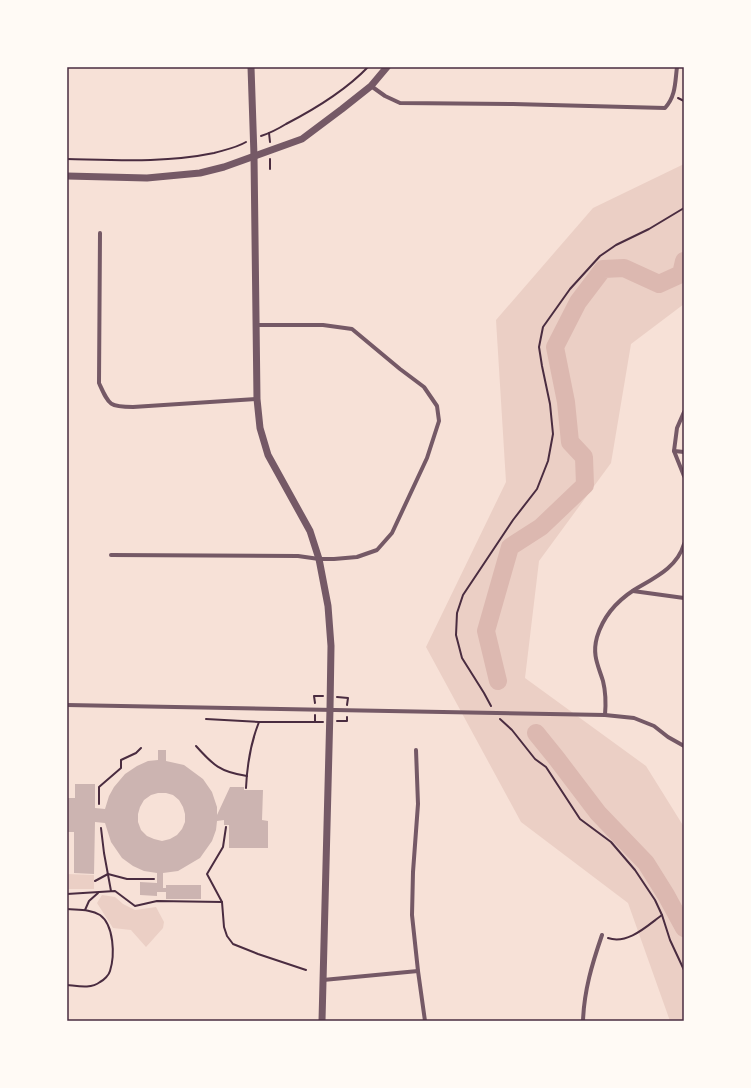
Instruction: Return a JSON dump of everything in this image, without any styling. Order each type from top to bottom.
[{"type":"street","points":[[251,67],[258,399],[260,428],[268,455],[310,531],[319,559],[328,606],[331,646],[322,1021]]},
{"type":"street","points":[[67,176],[147,178],[200,173],[224,167],[302,139],[371,86],[387,67]]},
{"type":"street","points":[[371,86],[385,96],[400,103],[665,108],[671,102],[673,97],[677,67]]},
{"type":"street","points":[[100,233],[99,383],[107,402],[118,407],[133,407],[258,399]]},
{"type":"street","points":[[111,555],[298,556],[319,559],[357,557],[377,550],[392,533],[428,458],[440,421],[437,406],[424,387],[352,329],[322,325],[257,326]]},
{"type":"street","points":[[684,412],[677,428],[674,451],[684,476]]},
{"type":"street","points":[[674,451],[684,452]]},
{"type":"street","points":[[605,714],[605,694],[596,658],[597,637],[604,620],[609,612],[633,591],[655,579],[666,570],[674,561],[684,544]]},
{"type":"street","points":[[633,591],[684,598]]},
{"type":"street","points":[[67,705],[260,710],[330,709],[605,714],[634,718],[654,726],[668,737],[684,746]]},
{"type":"street","points":[[416,750],[418,804],[412,894],[413,934],[425,1021]]},
{"type":"street","points":[[583,1021],[588,980],[602,935]]},
{"type":"street","points":[[323,980],[418,971]]},
{"type":"path","points":[[270,133],[311,111],[341,90],[368,67]]},
{"type":"path","points":[[67,159],[136,160],[190,157],[240,145]]},
{"type":"path","points":[[489,704],[484,693],[462,658],[456,635],[457,613],[463,595],[513,520],[538,489],[548,461],[553,434],[550,404],[542,366],[540,347],[543,327],[570,289],[600,256],[616,245],[649,229],[684,208]]},
{"type":"path","points":[[206,719],[259,722],[315,722]]},
{"type":"path","points":[[501,720],[512,730],[535,759],[546,767],[580,819],[611,842],[645,884],[662,915],[670,940],[684,970]]},
{"type":"path","points":[[246,788],[247,776],[259,722]]},
{"type":"path","points":[[196,746],[221,770],[247,776]]},
{"type":"path","points":[[99,804],[99,787],[121,768],[121,760],[136,754],[141,748]]},
{"type":"path","points":[[226,827],[223,847],[207,874],[222,902],[224,927],[227,936],[233,944],[306,970]]},
{"type":"path","points":[[101,828],[111,891]]},
{"type":"path","points":[[95,882],[108,874],[126,879],[154,880]]},
{"type":"path","points":[[67,894],[115,891],[135,906],[157,901],[222,902]]},
{"type":"path","points":[[85,910],[89,902],[99,892]]},
{"type":"path","points":[[67,909],[85,910],[101,916],[109,926],[112,936],[110,972],[99,983],[87,987],[67,985]]},
{"type":"path","points":[[602,935],[612,939],[625,938],[636,934],[662,915]]},
{"type":"shaded area","points":[[684,164],[684,304],[631,344],[611,463],[539,561],[525,678],[646,766],[684,827],[684,1021],[670,1021],[628,903],[521,822],[426,647],[506,482],[496,320],[593,208]]},
{"type":"shaded area","points":[[67,874],[94,875],[94,889],[67,889]]},
{"type":"shaded area","points":[[102,895],[115,897],[123,904],[135,910],[156,907],[164,922],[163,928],[146,947],[131,930],[113,928],[97,903]]},
{"type":"building","points":[[158,750],[166,750],[166,761],[184,765],[203,779],[212,792],[217,807],[217,815],[230,787],[244,787],[244,790],[263,790],[262,820],[268,821],[268,848],[229,848],[229,825],[224,825],[224,820],[217,821],[216,830],[212,841],[200,858],[178,871],[163,873],[163,888],[166,888],[166,885],[201,885],[201,899],[166,899],[166,892],[157,892],[157,896],[140,895],[140,882],[157,883],[157,873],[144,871],[133,866],[122,858],[111,842],[105,823],[95,822],[94,874],[74,873],[74,832],[67,832],[67,798],[75,798],[75,784],[95,784],[95,808],[105,809],[109,796],[114,787],[125,774],[148,761],[158,760]],"holes":[[[166,793],[173,795],[179,800],[185,814],[185,822],[177,835],[162,841],[147,836],[141,830],[138,822],[138,814],[144,800],[151,795]]]},
{"type":"waterway","points":[[498,681],[486,631],[510,547],[541,527],[585,485],[584,457],[570,442],[566,402],[555,347],[578,302],[603,269],[624,268],[659,284],[681,274],[684,261]]},
{"type":"waterway","points":[[536,733],[598,813],[646,863],[684,928]]}]
